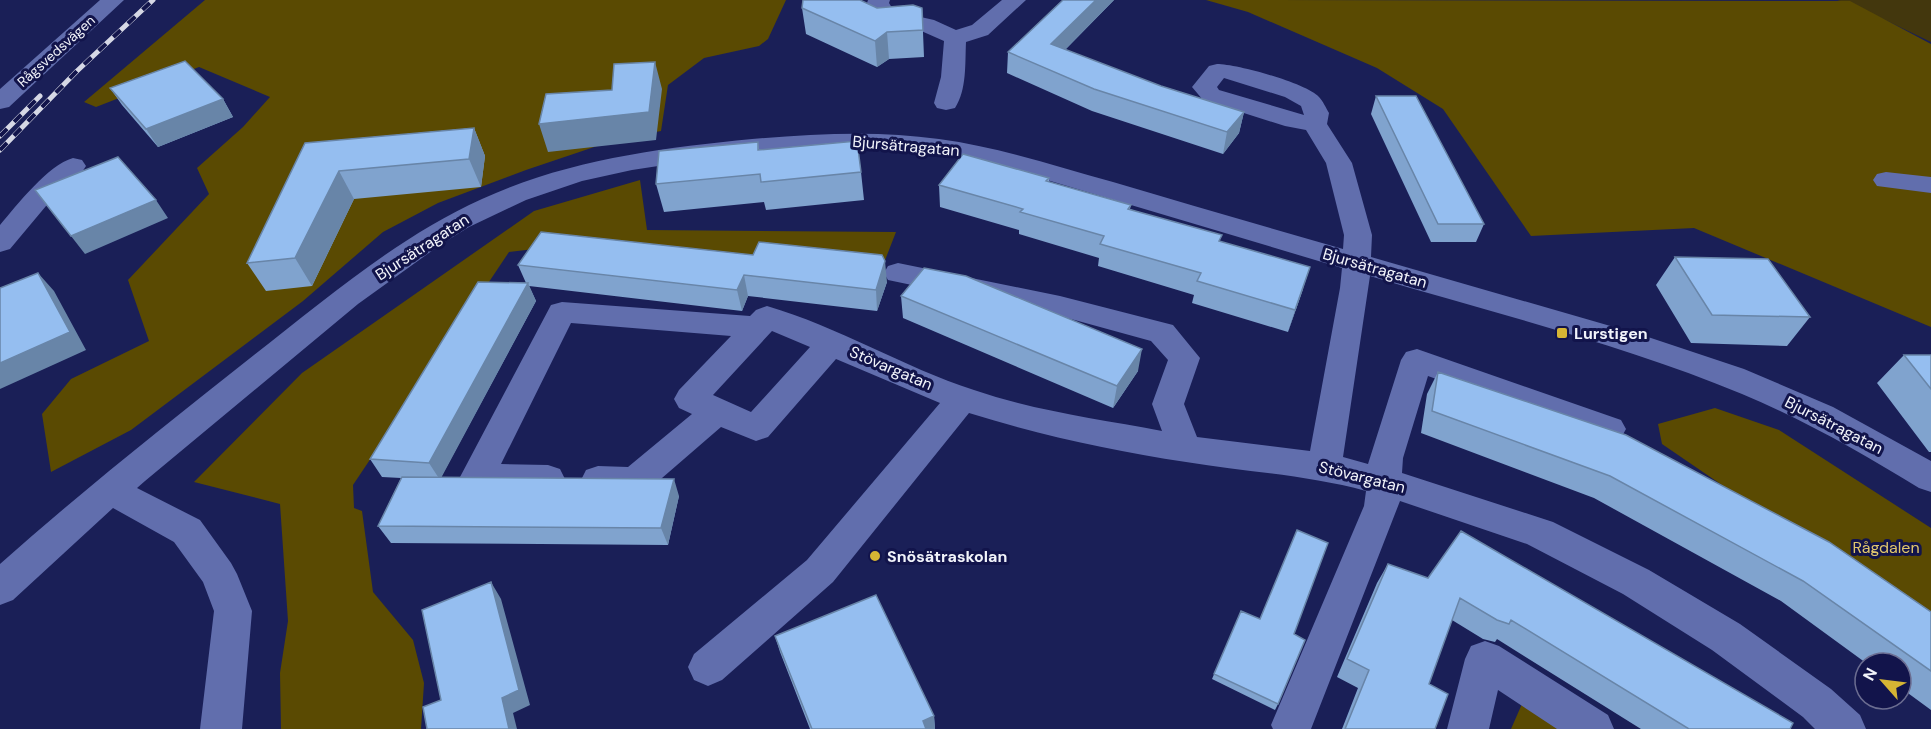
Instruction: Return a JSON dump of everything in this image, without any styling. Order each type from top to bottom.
[{"type":"street","name":"Rågsvedsvägen","points":[[0,102],[113,0]]},
{"type":"street","points":[[879,0],[878,3],[886,16],[926,25],[955,38],[980,30],[1015,0]]},
{"type":"street","points":[[946,103],[953,77],[955,38]]},
{"type":"street","points":[[1315,124],[1339,163],[1358,235],[1355,288],[1324,466]]},
{"type":"street","name":"Bjursätragatan","points":[[0,588],[49,541],[110,490],[383,269],[447,228],[491,204],[587,172],[639,160],[791,143],[853,141],[936,146],[1004,159],[1670,355],[1752,385],[1830,421],[1931,478]]},
{"type":"street","points":[[0,243],[36,200],[73,166]]},
{"type":"street","points":[[1886,180],[1931,185]]},
{"type":"street","points":[[898,273],[1060,306],[1162,333],[1184,358],[1168,404],[1185,449]]},
{"type":"street","points":[[718,411],[635,481],[477,477],[561,312],[758,327]]},
{"type":"street","name":"Stövargatan","points":[[832,343],[756,428],[690,399],[767,317],[832,343],[963,399],[1024,418],[1185,449],[1324,466],[1413,490],[1540,533],[1636,582],[1726,637],[1817,703],[1845,729]]},
{"type":"street","points":[[1293,725],[1382,506],[1386,458],[1416,360],[1610,429]]},
{"type":"street","points":[[708,667],[820,571],[963,399]]},
{"type":"street","points":[[110,490],[188,531],[218,574],[233,612],[221,729]]},
{"type":"street","points":[[1468,729],[1485,659],[1593,729]]},
{"type":"shaded area","points":[[1837,0],[1931,0],[1931,42],[1854,5]]},
{"type":"green space","points":[[205,0],[786,0],[768,39],[759,46],[704,58],[668,85],[661,131],[615,140],[526,170],[438,203],[383,232],[303,301],[131,430],[51,472],[42,414],[71,379],[149,341],[128,280],[209,194],[197,168],[243,127],[270,97],[199,67],[96,107],[84,102]]},
{"type":"green space","points":[[1206,0],[1850,1],[1931,44],[1931,327],[1694,228],[1531,236],[1443,109],[1377,68],[1248,12]]},
{"type":"green space","points":[[640,180],[647,230],[896,232],[882,268],[594,242],[509,252],[353,485],[354,508],[362,511],[373,592],[413,640],[424,683],[421,729],[281,729],[280,673],[288,621],[280,504],[194,482],[302,373],[534,211]]},
{"type":"green space","name":"Rågdalen","points":[[1715,408],[1779,430],[1931,528],[1931,628],[1662,444],[1658,424]]},
{"type":"green space","points":[[1525,697],[1564,729],[1511,729]]},
{"type":"building","points":[[803,0],[860,0],[877,8],[913,5],[922,8],[923,30],[887,32],[875,41],[802,8]]},
{"type":"building","points":[[1063,0],[1096,0],[1051,44],[1161,86],[1244,112],[1227,132],[1094,89],[1008,52]]},
{"type":"building","points":[[185,61],[223,99],[146,129],[110,88]]},
{"type":"building","points":[[655,62],[649,112],[539,124],[546,94],[612,90],[614,64]]},
{"type":"building","points":[[1376,96],[1416,96],[1484,224],[1438,224]]},
{"type":"building","points":[[474,128],[469,159],[339,171],[295,258],[247,263],[305,143]]},
{"type":"building","points":[[857,141],[861,172],[761,182],[760,174],[656,184],[659,151],[758,142],[758,150]]},
{"type":"building","points":[[963,154],[1049,178],[1046,181],[1131,205],[1128,209],[1222,235],[1219,241],[1310,267],[1295,310],[1197,281],[1201,273],[1100,244],[1104,236],[1020,212],[1023,209],[939,185]]},
{"type":"building","points":[[118,157],[156,200],[71,236],[35,190]]},
{"type":"building","points":[[541,232],[753,255],[759,242],[882,255],[885,261],[876,290],[744,275],[737,290],[518,265]]},
{"type":"building","points":[[1675,257],[1768,259],[1810,317],[1712,315]]},
{"type":"building","points":[[924,268],[966,276],[1142,349],[1117,386],[901,296]]},
{"type":"building","points":[[38,273],[70,332],[0,363],[0,288]]},
{"type":"building","points":[[478,282],[528,283],[429,463],[370,459]]},
{"type":"building","points":[[1904,355],[1931,355],[1931,389]]},
{"type":"building","points":[[1438,372],[1626,435],[1829,542],[1931,612],[1931,671],[1913,658],[1913,651],[1903,651],[1803,581],[1610,476],[1432,411]]},
{"type":"building","points":[[402,477],[674,479],[661,528],[378,526]]},
{"type":"building","points":[[1297,530],[1328,543],[1294,634],[1305,640],[1278,704],[1214,674],[1241,611],[1260,619]]},
{"type":"building","points":[[1461,531],[1793,723],[1790,729],[1689,729],[1511,620],[1509,624],[1497,620],[1460,598],[1429,684],[1448,694],[1435,729],[1345,729],[1369,670],[1347,659],[1388,564],[1428,578]]},
{"type":"building","points":[[491,582],[519,690],[502,698],[509,729],[427,729],[423,707],[441,700],[422,610]]},
{"type":"building","points":[[876,595],[934,716],[923,721],[926,729],[812,729],[775,636]]},
{"type":"railway","points":[[0,150],[77,71],[153,0]]},
{"type":"railway","points":[[0,136],[40,96]]},
{"type":"place","name":"Lurstigen","points":[[1562,333]]},
{"type":"place","name":"Snösätraskolan","points":[[875,556]]}]
